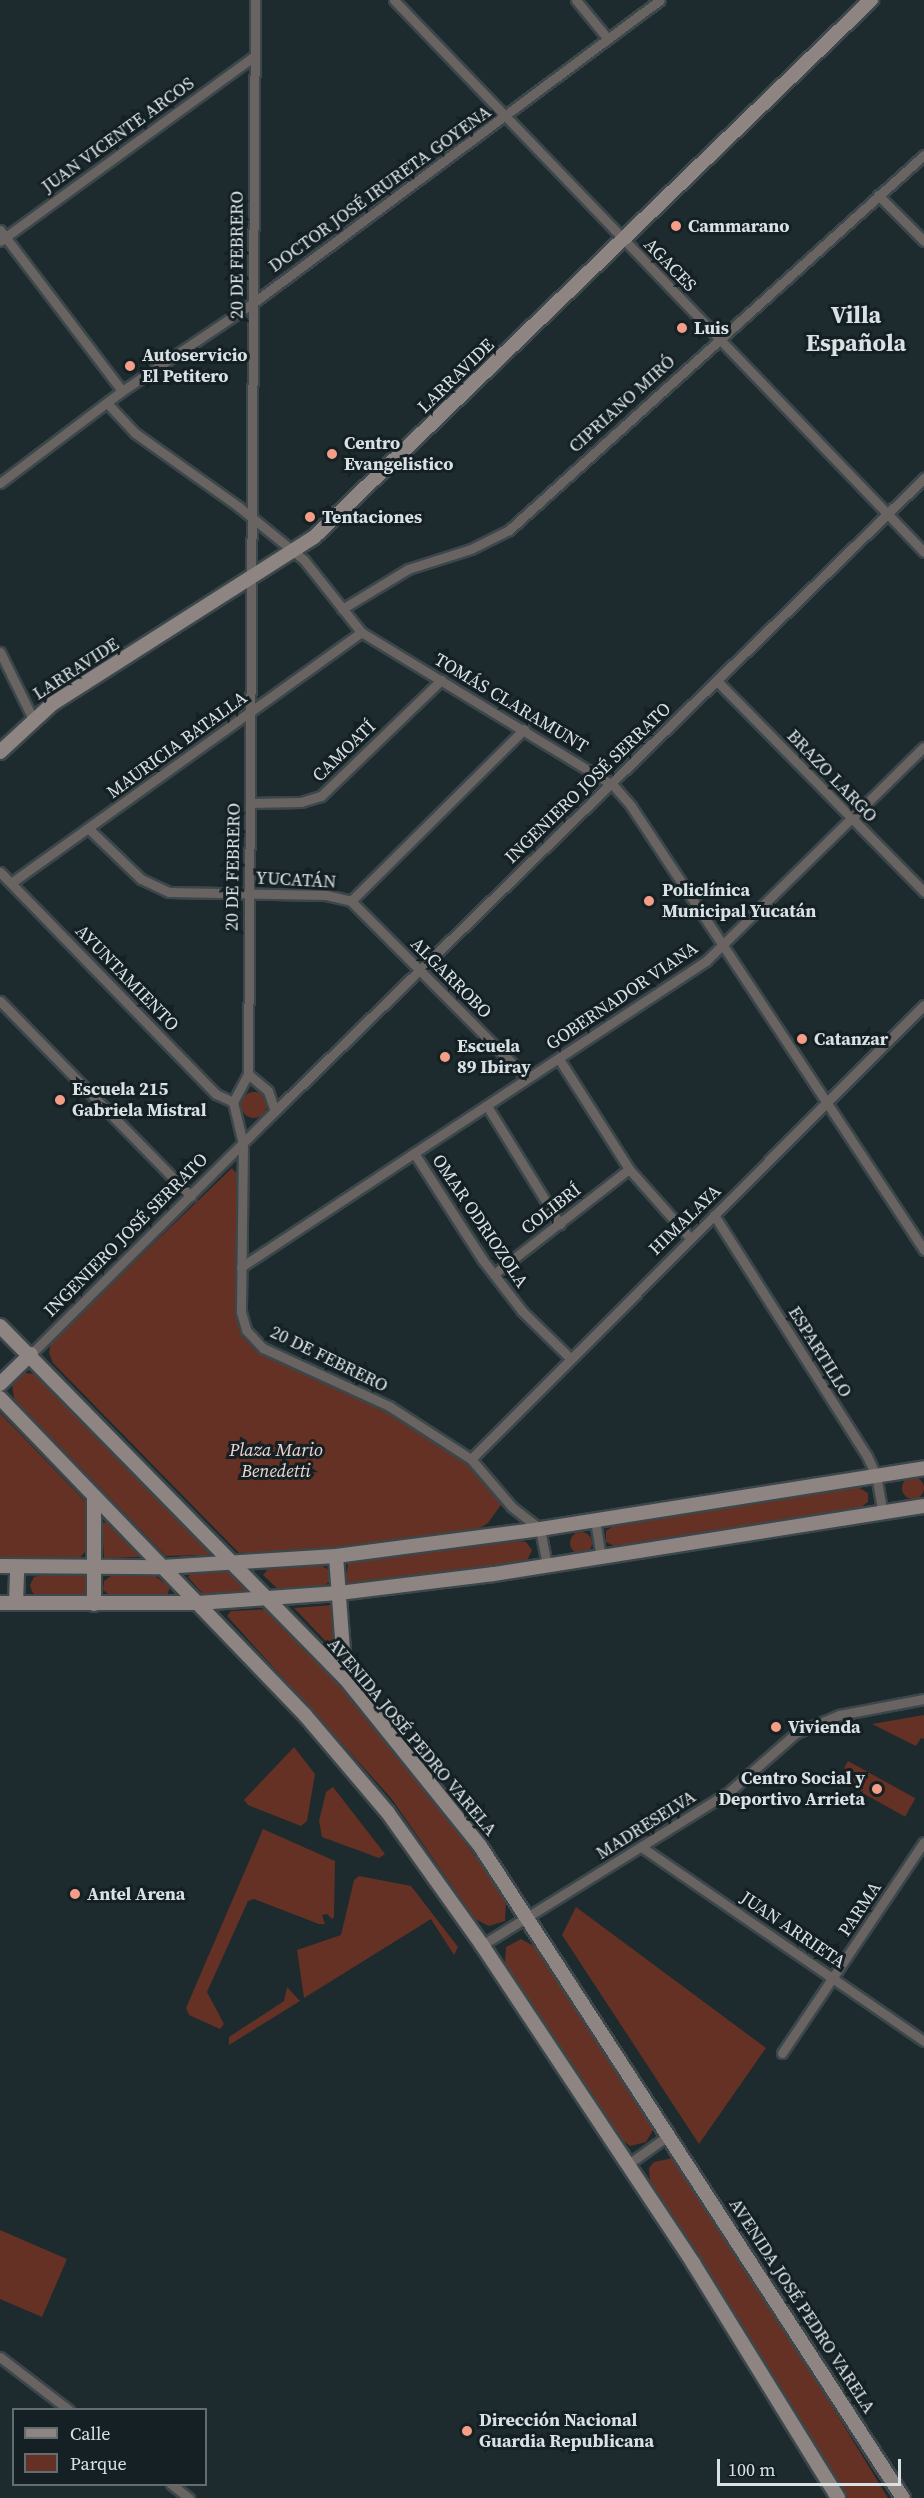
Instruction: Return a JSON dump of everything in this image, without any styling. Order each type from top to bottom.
[{"type":"street","name":"20 DE FEBRERO","points":[[255,0],[248,1074],[233,1102],[243,1144],[241,1312],[252,1339],[263,1348],[389,1407],[471,1459],[513,1507],[540,1529]]},
{"type":"street","name":"AGACES","points":[[394,0],[924,552]]},
{"type":"street","points":[[576,0],[608,39]]},
{"type":"street","name":"DOCTOR JOSÉ IRURETA GOYENA","points":[[0,483],[122,391],[253,303],[660,0]]},
{"type":"street","name":"LARRAVIDE","points":[[0,752],[33,719],[294,552],[623,240],[871,0]]},
{"type":"street","name":"JUAN VICENTE ARCOS","points":[[2,236],[255,56]]},
{"type":"street","name":"CIPRIANO MIRÓ","points":[[342,609],[408,569],[471,549],[509,530],[924,155]]},
{"type":"street","points":[[878,195],[924,241]]},
{"type":"street","points":[[2,236],[122,391]]},
{"type":"street","name":"TOMÁS CLARAMUNT","points":[[107,402],[135,434],[253,518],[294,552],[361,632],[613,785],[631,806],[826,1104],[923,1245]]},
{"type":"street","name":"INGENIERO JOSÉ SERRATO","points":[[0,1384],[275,1111],[613,785],[924,477]]},
{"type":"street","name":"MAURICIA BATALLA","points":[[11,883],[90,829],[361,632]]},
{"type":"street","points":[[0,652],[33,719]]},
{"type":"street","name":"CAMOATÍ","points":[[250,803],[301,802],[321,796],[441,680]]},
{"type":"street","name":"BRAZO LARGO","points":[[717,681],[924,892]]},
{"type":"street","name":"YUCATÁN","points":[[90,829],[155,888],[169,892],[326,895],[351,901],[524,729]]},
{"type":"street","name":"GOBERNADOR VIANA","points":[[241,1267],[706,961],[924,747]]},
{"type":"street","name":"AYUNTAMIENTO","points":[[0,872],[216,1094],[233,1102]]},
{"type":"street","name":"ALGARROBO","points":[[351,901],[527,1078]]},
{"type":"street","points":[[0,1001],[191,1196]]},
{"type":"street","name":"HIMALAYA","points":[[471,1459],[924,1005]]},
{"type":"street","points":[[559,1059],[629,1169],[690,1238]]},
{"type":"street","points":[[248,1074],[268,1091],[275,1111]]},
{"type":"street","points":[[487,1106],[560,1224]]},
{"type":"street","name":"OMAR ODRIOZOLA","points":[[414,1153],[494,1274],[522,1311],[570,1358]]},
{"type":"street","name":"COLIBRÍ","points":[[494,1274],[629,1169]]},
{"type":"street","name":"ESPARTILLO","points":[[714,1215],[876,1475],[883,1513]]},
{"type":"street","name":"AVENIDA JOSÉ PEDRO VARELA","points":[[0,1326],[31,1354],[345,1678],[480,1846],[903,2498]]},
{"type":"street","points":[[0,1398],[340,1754],[394,1821],[482,1945],[627,2165],[838,2498]]},
{"type":"street","points":[[0,1566],[162,1567],[336,1557],[540,1529],[924,1468]]},
{"type":"street","points":[[94,1497],[94,1604]]},
{"type":"street","points":[[0,1603],[198,1603],[339,1593],[547,1566],[924,1506]]},
{"type":"street","points":[[595,1520],[601,1557]]},
{"type":"street","points":[[540,1529],[547,1566]]},
{"type":"street","points":[[336,1557],[345,1678]]},
{"type":"street","points":[[16,1604],[17,1567]]},
{"type":"street","name":"MADRESELVA","points":[[482,1945],[643,1848],[730,1791],[796,1733],[839,1715],[924,1699]]},
{"type":"street","name":"PARMA","points":[[782,2053],[924,1842]]},
{"type":"street","name":"JUAN ARRIETA","points":[[643,1848],[834,1977],[924,2041]]},
{"type":"street","points":[[627,2165],[669,2135]]},
{"type":"street","points":[[0,2357],[68,2408]]},
{"type":"street","points":[[174,2486],[189,2498]]},
{"type":"green space","points":[[254,1092],[263,1096],[267,1105],[263,1114],[254,1118],[245,1114],[241,1105],[245,1096]]},
{"type":"green space","name":"Plaza Mario Benedetti","points":[[232,1168],[238,1175],[237,1317],[242,1336],[255,1350],[395,1416],[467,1463],[503,1502],[488,1523],[475,1531],[351,1547],[239,1553],[53,1363],[49,1353],[51,1342]]},
{"type":"green space","points":[[24,1373],[38,1374],[209,1548],[209,1555],[166,1556],[14,1399],[12,1383]]},
{"type":"green space","points":[[0,1413],[85,1501],[88,1548],[80,1558],[0,1557]]},
{"type":"green space","points":[[913,1477],[921,1480],[924,1488],[921,1496],[913,1499],[905,1496],[902,1488],[905,1480]]},
{"type":"green space","points":[[856,1486],[868,1493],[868,1502],[860,1508],[618,1548],[606,1542],[606,1531],[613,1526]]},
{"type":"green space","points":[[106,1522],[140,1557],[104,1558],[102,1523]]},
{"type":"green space","points":[[581,1532],[589,1535],[592,1543],[589,1551],[581,1554],[573,1551],[570,1543],[573,1535]]},
{"type":"green space","points":[[519,1541],[526,1542],[532,1550],[526,1563],[349,1585],[346,1582],[348,1563]]},
{"type":"green space","points":[[321,1565],[330,1571],[332,1579],[322,1588],[280,1591],[263,1575],[268,1569]]},
{"type":"green space","points":[[228,1572],[246,1586],[246,1592],[203,1594],[188,1577],[191,1573]]},
{"type":"green space","points":[[152,1574],[170,1587],[167,1596],[113,1598],[103,1590],[104,1581],[112,1575]]},
{"type":"green space","points":[[86,1575],[88,1597],[40,1598],[32,1592],[30,1585],[34,1577]]},
{"type":"green space","points":[[332,1605],[337,1650],[335,1651],[294,1608]]},
{"type":"green space","points":[[269,1609],[370,1719],[426,1789],[506,1899],[505,1921],[489,1926],[475,1919],[391,1798],[227,1616],[231,1611]]},
{"type":"green space","points":[[924,1715],[924,1739],[921,1738],[916,1746],[872,1724]]},
{"type":"green space","points":[[294,1747],[315,1774],[307,1821],[301,1826],[248,1805],[244,1800]]},
{"type":"green space","name":"Centro Social y Deportivo Arrieta","points":[[848,1761],[915,1798],[905,1817],[838,1779]]},
{"type":"green space","points":[[333,1787],[385,1854],[379,1858],[322,1837],[319,1821],[326,1792]]},
{"type":"green space","points":[[263,1829],[335,1861],[334,1917],[332,1919],[327,1914],[322,1915],[325,1924],[319,1924],[254,1899],[248,1901],[207,1992],[224,2024],[220,2029],[189,2015],[186,2008]]},
{"type":"green space","points":[[359,1876],[411,1886],[458,1947],[454,1955],[431,1919],[304,1998],[297,1950],[341,1935],[354,1880]]},
{"type":"green space","points":[[576,1907],[766,2048],[699,2144],[562,1935]]},
{"type":"green space","points":[[521,1939],[534,1946],[650,2120],[653,2130],[646,2142],[630,2146],[621,2139],[505,1963],[506,1947]]},
{"type":"green space","points":[[287,1987],[300,2001],[229,2045],[229,2037],[284,2001]]},
{"type":"green space","points":[[673,2158],[742,2259],[888,2498],[848,2498],[650,2182],[649,2168],[654,2162]]},
{"type":"green space","points":[[0,2230],[67,2259],[42,2317],[0,2299]]},
{"type":"place","name":"Cammarano","points":[[676,226]]},
{"type":"place","name":"Luis","points":[[682,328]]},
{"type":"place","name":"Autoservicio El Petitero","points":[[130,366]]},
{"type":"place","name":"Centro Evangelistico","points":[[332,454]]},
{"type":"place","name":"Tentaciones","points":[[310,517]]},
{"type":"place","name":"Policlínica Municipal Yucatán","points":[[649,901]]},
{"type":"place","name":"Catanzar","points":[[802,1039]]},
{"type":"place","name":"Escuela 89 Ibiray","points":[[445,1057]]},
{"type":"place","name":"Escuela 215 Gabriela Mistral","points":[[60,1100]]},
{"type":"place","name":"Vivienda","points":[[776,1727]]},
{"type":"place","name":"Centro Social y Deportivo Arrieta","points":[[877,1789]]},
{"type":"place","name":"Antel Arena","points":[[75,1894]]},
{"type":"place","name":"Dirección Nacional Guardia Republicana","points":[[467,2431]]},
{"type":"district","name":"Villa Española","points":[[856,329]]}]
